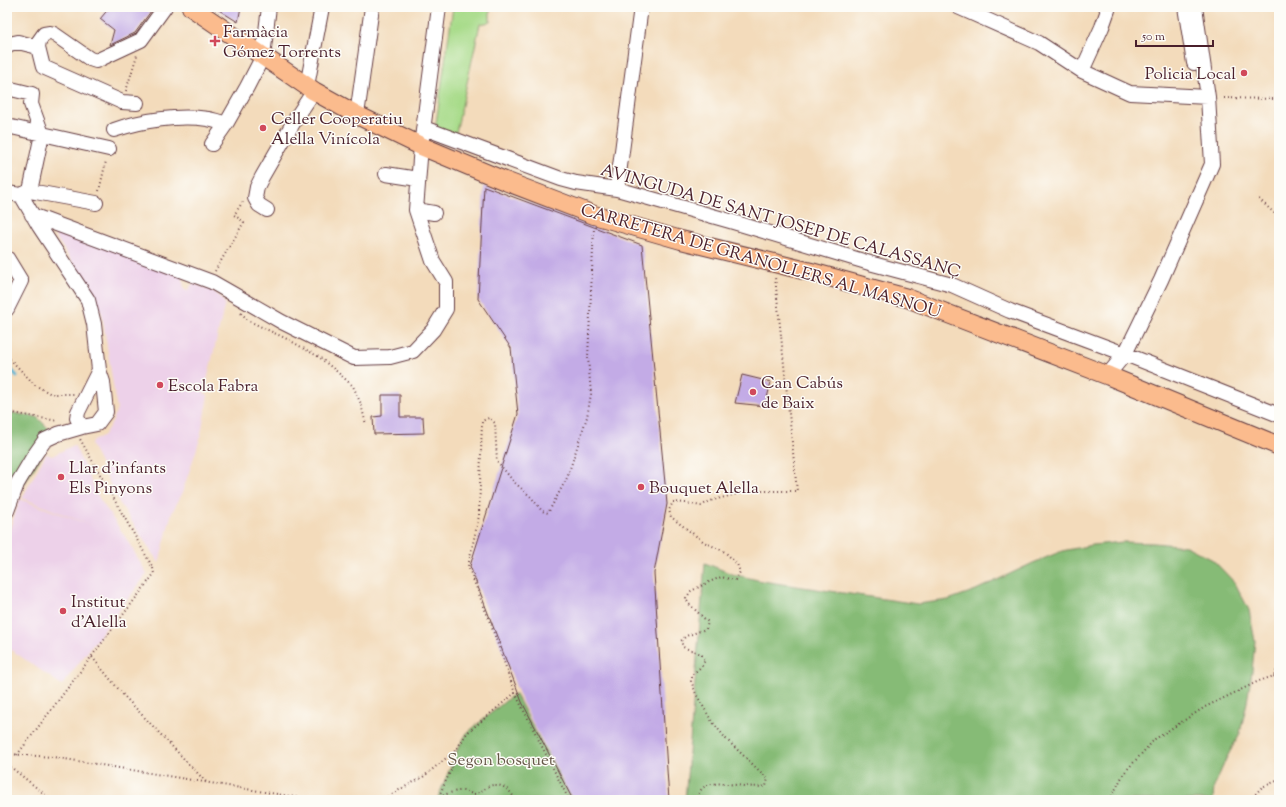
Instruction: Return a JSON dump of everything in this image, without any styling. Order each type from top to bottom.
[{"type":"main road","name":"CARRETERA DE GRANOLLERS AL MASNOU","points":[[191,7],[311,89],[357,115],[421,146],[505,181],[594,215],[681,240],[774,262],[907,298],[1109,376],[1279,446]]},
{"type":"street","points":[[137,103],[122,102],[43,67],[38,47],[39,41],[44,34],[54,34],[96,61],[141,40],[165,7]]},
{"type":"street","points":[[212,144],[226,124],[247,87],[262,56],[269,7]]},
{"type":"street","points":[[267,210],[259,205],[255,198],[256,194],[262,177],[311,89],[322,7]]},
{"type":"street","points":[[357,115],[372,7]]},
{"type":"street","points":[[32,215],[212,282],[282,322],[354,358],[390,357],[413,351],[433,330],[446,309],[446,282],[433,261],[416,210],[421,146],[439,7]]},
{"type":"street","points":[[617,189],[641,7]]},
{"type":"street","points":[[958,7],[1039,42],[1082,71],[1130,93],[1204,97]]},
{"type":"street","points":[[1082,71],[1102,27],[1108,10],[1106,7]]},
{"type":"street","points":[[1185,7],[1204,97]]},
{"type":"street","points":[[1109,376],[1111,371],[1125,354],[1161,280],[1212,164],[1195,7]]},
{"type":"street","points":[[7,47],[9,44],[18,42],[38,47]]},
{"type":"street","points":[[7,88],[32,94],[31,104],[42,134],[19,193]]},
{"type":"street","points":[[114,130],[128,125],[144,122],[185,118],[209,119],[226,124]]},
{"type":"street","points":[[7,126],[109,149]]},
{"type":"street","name":"AVINGUDA DE SANT JOSEP DE CALASSANÇ","points":[[424,128],[551,176],[617,189],[873,264],[952,285],[1010,310],[1279,415]]},
{"type":"street","points":[[386,174],[418,179]]},
{"type":"street","points":[[19,193],[96,203]]},
{"type":"street","points":[[7,511],[17,484],[44,440],[78,425],[97,424],[106,412],[104,382],[99,370],[94,324],[88,300],[19,193]]},
{"type":"street","points":[[416,210],[434,213]]},
{"type":"street","points":[[7,258],[20,281],[7,309]]},
{"type":"street","points":[[78,425],[78,412],[99,370]]},
{"type":"path","points":[[122,102],[138,52],[138,45],[136,43]]},
{"type":"path","points":[[1204,97],[1279,99]]},
{"type":"path","points":[[212,282],[215,269],[244,222],[234,215],[246,197],[256,194]]},
{"type":"path","points":[[1259,200],[1274,213],[1279,220]]},
{"type":"path","points":[[569,800],[515,693],[468,566],[479,516],[482,421],[489,418],[495,423],[497,461],[514,482],[531,497],[542,511],[548,513],[567,478],[587,417],[591,394],[588,358],[594,215]]},
{"type":"path","points":[[700,800],[696,797],[704,787],[715,783],[758,788],[766,786],[768,779],[726,739],[711,720],[696,694],[691,681],[693,674],[702,666],[705,660],[701,654],[682,647],[681,641],[686,636],[706,629],[708,622],[689,604],[686,598],[691,591],[721,577],[735,580],[740,572],[737,564],[725,552],[704,542],[671,517],[669,510],[674,502],[701,506],[710,501],[748,491],[797,491],[774,262]]},
{"type":"path","points":[[239,310],[249,321],[289,340],[319,357],[353,386],[366,425]]},
{"type":"path","points":[[7,356],[35,385],[51,394],[86,394]]},
{"type":"path","points":[[7,412],[78,425],[153,568],[154,574],[17,755]]},
{"type":"path","points":[[92,657],[125,697],[208,784]]},
{"type":"path","points":[[1110,800],[1124,773],[1156,739],[1204,708],[1274,676],[1279,665]]},
{"type":"path","points":[[1274,676],[1279,683]]},
{"type":"path","points":[[381,800],[423,777],[456,750],[467,733],[515,693]]},
{"type":"path","points":[[437,800],[451,770],[456,750]]},
{"type":"path","points":[[7,754],[53,757],[208,784],[313,800]]},
{"type":"path","points":[[7,764],[52,800]]},
{"type":"path","points":[[1250,800],[1262,787],[1279,780]]},
{"type":"path","points":[[438,796],[461,790],[475,794],[487,787],[496,785],[505,788],[512,794],[515,800]]},
{"type":"shaded area","name":"Escola Fabra","points":[[46,222],[182,276],[184,289],[188,290],[193,283],[215,292],[225,303],[204,393],[208,395],[200,439],[181,496],[172,512],[159,563],[119,502],[91,445],[92,441],[103,436],[113,421],[117,409],[102,314],[95,297]]},
{"type":"shaded area","name":"Institut d'Alella","points":[[74,445],[99,498],[126,538],[147,574],[62,685],[7,647],[7,538],[20,499],[93,526],[22,498],[46,454],[52,456]]},
{"type":"green space","points":[[453,7],[490,7],[490,22],[480,24],[455,137],[435,130]]},
{"type":"green space","points":[[7,412],[37,417],[55,435],[7,511]]},
{"type":"green space","points":[[1123,542],[1186,546],[1213,560],[1235,583],[1249,610],[1255,641],[1247,702],[1240,733],[1226,759],[1214,787],[1213,800],[685,800],[705,563],[732,574],[762,581],[918,604],[948,600],[976,590],[1062,551],[1092,545]]},
{"type":"green space","name":"Segon bosquet","points":[[515,693],[572,800],[437,800],[458,748],[467,733]]},
{"type":"building","points":[[110,7],[154,7],[135,33],[110,45],[114,30],[100,19]]},
{"type":"building","points":[[214,7],[241,7],[238,22]]},
{"type":"building","points":[[484,186],[642,245],[667,504],[654,573],[669,800],[573,800],[522,702],[470,566],[518,414],[511,348],[478,299]]},
{"type":"building","name":"Can Cabús de Baix","points":[[742,375],[771,382],[765,406],[735,403]]},
{"type":"building","points":[[382,395],[400,395],[400,417],[423,417],[424,433],[374,434],[373,417],[382,416]]},
{"type":"waterway","points":[[7,365],[17,376]]},
{"type":"place","name":"Farmàcia Gómez Torrents","points":[[215,41]]},
{"type":"place","name":"Policia Local","points":[[1244,73]]},
{"type":"place","name":"Celler Cooperatiu Alella Vinícola","points":[[263,128]]},
{"type":"place","name":"Escola Fabra","points":[[160,385]]},
{"type":"place","name":"Can Cabús de Baix","points":[[753,392]]},
{"type":"place","name":"Llar d'infants Els Pinyons","points":[[61,477]]},
{"type":"place","name":"Bouquet Alella","points":[[641,487]]},
{"type":"place","name":"Institut d'Alella","points":[[63,611]]}]
